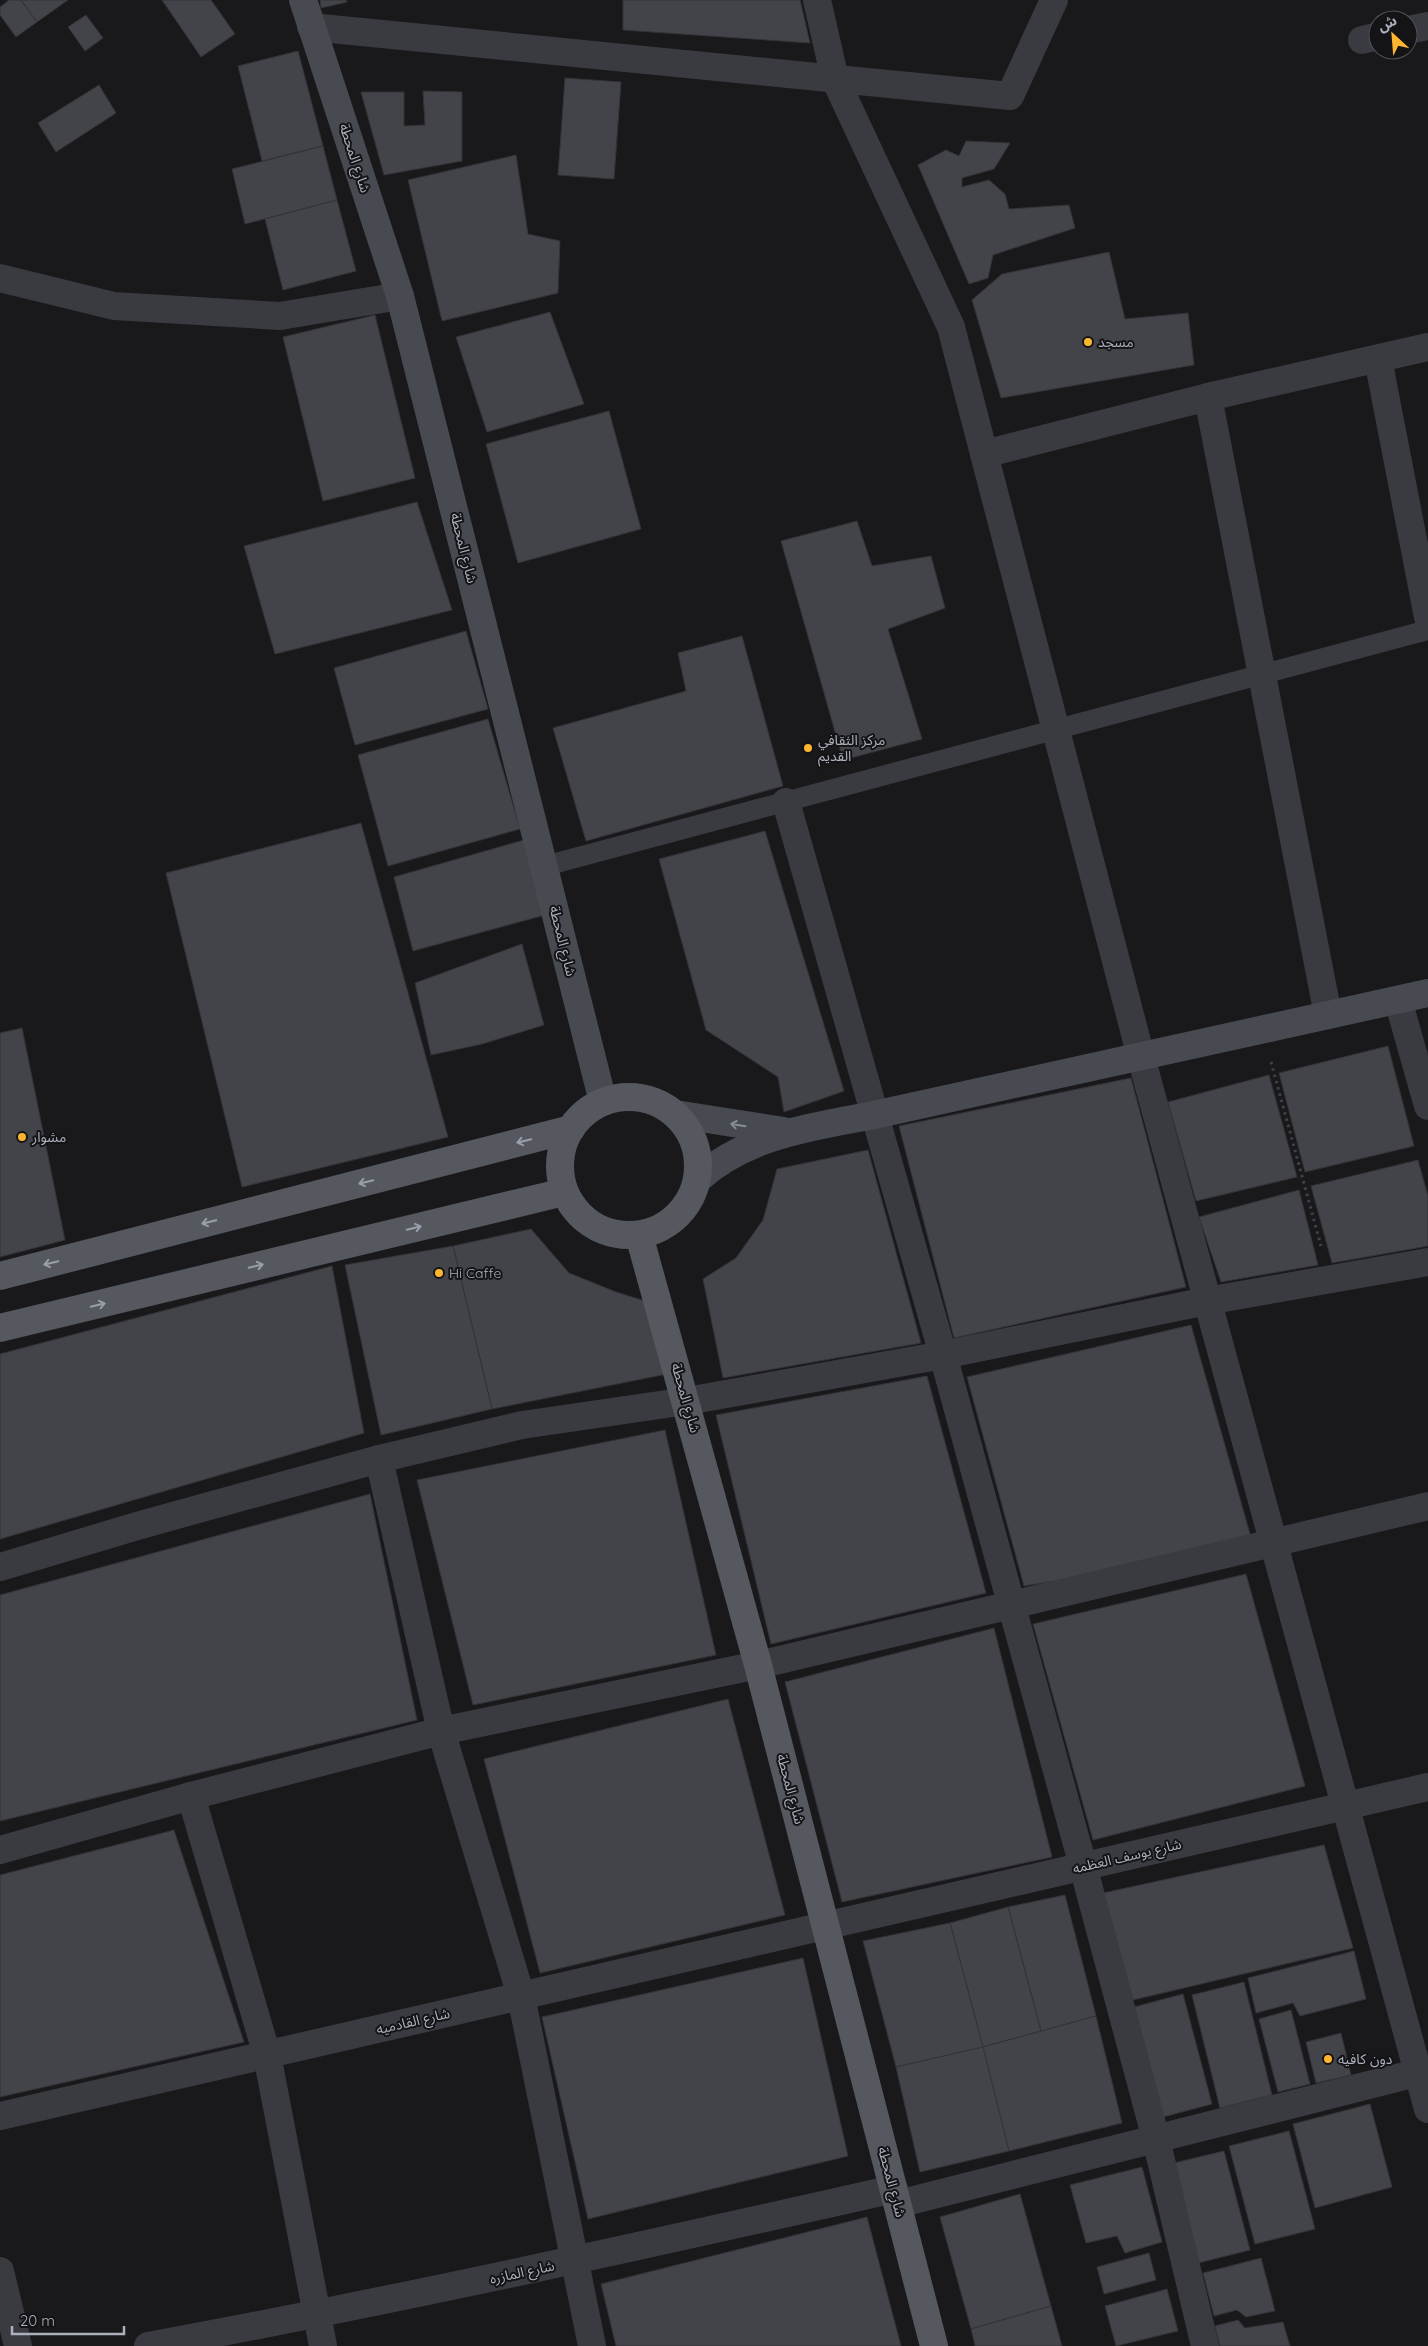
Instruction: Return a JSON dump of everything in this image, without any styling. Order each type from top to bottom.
[{"type":"main road","name":"شارع المحطة","points":[[303,0],[400,296],[603,1102]]},
{"type":"main road","points":[[697,1180],[713,1165],[738,1151],[786,1132],[874,1115],[1428,993]]},
{"type":"main road","points":[[628,1097],[653,1101],[675,1114],[690,1133],[698,1156],[697,1180],[686,1206],[666,1225],[639,1235],[616,1234],[594,1226],[576,1212],[564,1192],[559,1171],[562,1149],[571,1129],[585,1113],[603,1102],[628,1097]]},
{"type":"main road","points":[[675,1114],[786,1132]]},
{"type":"main road","points":[[0,1276],[571,1129]]},
{"type":"main road","points":[[0,1328],[564,1192]]},
{"type":"main road","name":"شارع المحطة","points":[[639,1235],[687,1401],[758,1665],[934,2346]]},
{"type":"street","points":[[816,0],[835,79],[951,327],[1141,1057],[1345,1806],[1423,2072],[1428,2109]]},
{"type":"street","points":[[311,27],[1010,96],[1054,0]]},
{"type":"street","points":[[0,278],[114,306],[280,316],[400,296]]},
{"type":"street","points":[[984,454],[1208,397],[1428,347]]},
{"type":"street","points":[[1378,359],[1428,617]]},
{"type":"street","points":[[1208,397],[1328,1015]]},
{"type":"street","points":[[786,802],[943,1355],[1083,1866],[1156,2139],[1205,2346]]},
{"type":"street","points":[[1398,1000],[1428,1106]]},
{"type":"street","points":[[0,1568],[137,1526],[379,1459],[522,1425],[687,1401],[943,1355],[1207,1301],[1428,1262]]},
{"type":"street","points":[[379,1459],[442,1731],[520,1996],[592,2346]]},
{"type":"street","points":[[0,1850],[191,1796],[442,1731],[758,1665],[1428,1506]]},
{"type":"street","name":"شارع يوسف العظمه","points":[[826,1925],[1428,1787]]},
{"type":"street","points":[[191,1796],[267,2055],[323,2346]]},
{"type":"street","name":"شارع القادميه","points":[[0,2116],[826,1925]]},
{"type":"street","name":"شارع المازره","points":[[148,2346],[317,2315],[896,2197],[1156,2139],[1423,2072]]},
{"type":"street","points":[[0,2271],[18,2346]]},
{"type":"lane","points":[[545,866],[1428,630]]},
{"type":"path","points":[[1263,1030],[1330,1279]]},
{"type":"building","points":[[9,0],[21,0],[37,22],[16,37],[0,15],[0,7]]},
{"type":"building","points":[[21,0],[68,0],[37,22]]},
{"type":"building","points":[[162,0],[211,0],[235,34],[201,57]]},
{"type":"building","points":[[320,0],[346,0],[347,2],[321,8]]},
{"type":"building","points":[[623,0],[800,0],[810,43],[623,30]]},
{"type":"building","points":[[86,15],[103,38],[85,51],[68,27]]},
{"type":"building","points":[[298,51],[323,146],[262,161],[238,66]]},
{"type":"building","points":[[565,78],[621,82],[614,179],[558,175]]},
{"type":"building","points":[[99,85],[116,113],[56,152],[38,123]]},
{"type":"building","points":[[423,91],[462,92],[462,161],[384,175],[361,92],[404,92],[404,126],[425,125]]},
{"type":"building","points":[[966,141],[1010,143],[994,169],[962,178],[962,187],[989,180],[1005,194],[1009,209],[1069,205],[1075,228],[993,255],[988,278],[969,284],[918,165],[946,150],[959,156]]},
{"type":"building","points":[[323,146],[337,200],[245,224],[232,169]]},
{"type":"building","points":[[516,155],[528,234],[560,241],[558,293],[442,321],[408,180]]},
{"type":"building","points":[[337,200],[356,271],[283,290],[265,219]]},
{"type":"building","name":"مسجد","points":[[1109,252],[1125,319],[1188,313],[1194,365],[1001,398],[972,300],[1002,274]]},
{"type":"building","points":[[550,312],[584,404],[487,432],[456,337]]},
{"type":"building","points":[[375,315],[415,478],[323,501],[283,337]]},
{"type":"building","points":[[609,411],[641,529],[518,563],[486,444]]},
{"type":"building","points":[[417,502],[452,610],[275,654],[244,546]]},
{"type":"building","points":[[857,521],[872,566],[931,556],[945,608],[888,629],[922,739],[843,760],[781,541]]},
{"type":"building","points":[[466,631],[488,709],[355,745],[334,668]]},
{"type":"building","points":[[742,636],[783,786],[586,841],[553,728],[686,691],[678,653]]},
{"type":"building","points":[[488,719],[520,829],[388,866],[358,755]]},
{"type":"building","points":[[361,823],[448,1137],[242,1187],[166,873]]},
{"type":"building","points":[[765,831],[844,1091],[784,1112],[778,1077],[706,1030],[659,859]]},
{"type":"building","points":[[524,840],[545,915],[413,951],[394,877]]},
{"type":"building","points":[[522,944],[544,1025],[482,1044],[431,1055],[415,983]]},
{"type":"building","name":"مشوار","points":[[22,1028],[65,1240],[0,1257],[0,1033]]},
{"type":"building","points":[[1388,1046],[1414,1146],[1305,1172],[1279,1073]]},
{"type":"building","points":[[1269,1075],[1297,1177],[1196,1201],[1168,1102]]},
{"type":"building","points":[[1131,1078],[1186,1287],[954,1338],[899,1126]]},
{"type":"building","points":[[868,1150],[921,1343],[723,1378],[703,1279],[736,1258],[763,1220],[777,1169]]},
{"type":"building","points":[[1418,1160],[1428,1196],[1428,1246],[1332,1263],[1311,1186]]},
{"type":"building","points":[[1299,1190],[1318,1265],[1221,1282],[1199,1217]]},
{"type":"building","points":[[531,1229],[569,1273],[616,1292],[645,1301],[667,1374],[492,1409],[453,1246]]},
{"type":"building","points":[[453,1246],[492,1409],[381,1435],[345,1265]]},
{"type":"building","points":[[332,1266],[364,1433],[0,1539],[0,1354]]},
{"type":"building","points":[[1191,1325],[1254,1548],[1024,1586],[967,1377]]},
{"type":"building","points":[[927,1376],[986,1593],[771,1644],[716,1415]]},
{"type":"building","points":[[665,1430],[716,1655],[473,1705],[417,1480]]},
{"type":"building","points":[[370,1494],[417,1720],[0,1821],[0,1595]]},
{"type":"building","points":[[1246,1574],[1305,1786],[1093,1840],[1033,1624]]},
{"type":"building","points":[[994,1628],[1052,1857],[842,1902],[785,1682]]},
{"type":"building","points":[[728,1699],[785,1915],[540,1973],[484,1759]]},
{"type":"building","points":[[174,1830],[244,2042],[0,2097],[0,1875]]},
{"type":"building","points":[[1324,1845],[1353,1948],[1133,2000],[1103,1893]]},
{"type":"building","points":[[1065,1895],[1096,2016],[1041,2031],[1008,1907]]},
{"type":"building","points":[[1008,1907],[1041,2031],[983,2047],[950,1923]]},
{"type":"building","points":[[950,1923],[983,2047],[896,2067],[863,1941]]},
{"type":"building","points":[[1354,1951],[1366,1999],[1300,2016],[1293,2003],[1256,2013],[1248,1978]]},
{"type":"building","points":[[803,1958],[848,2156],[588,2219],[542,2017]]},
{"type":"building","points":[[1244,1982],[1272,2095],[1220,2108],[1192,1995]]},
{"type":"building","points":[[1183,1994],[1212,2104],[1163,2117],[1134,2007]]},
{"type":"building","points":[[1291,2010],[1310,2084],[1278,2092],[1259,2019]]},
{"type":"building","points":[[1096,2016],[1122,2123],[1009,2151],[983,2047]]},
{"type":"building","name":"دون كافيه","points":[[1341,2033],[1351,2075],[1316,2083],[1306,2042]]},
{"type":"building","points":[[983,2047],[1009,2151],[920,2172],[896,2067]]},
{"type":"building","points":[[1370,2104],[1392,2187],[1315,2208],[1293,2124]]},
{"type":"building","points":[[1289,2131],[1315,2229],[1255,2244],[1229,2146]]},
{"type":"building","points":[[1224,2151],[1250,2250],[1198,2263],[1174,2163]]},
{"type":"building","points":[[1142,2167],[1162,2242],[1125,2253],[1117,2236],[1086,2243],[1070,2185]]},
{"type":"building","points":[[1020,2194],[1051,2306],[971,2329],[940,2217]]},
{"type":"building","points":[[867,2217],[901,2346],[616,2346],[601,2284]]},
{"type":"building","points":[[1149,2253],[1156,2280],[1104,2294],[1097,2267]]},
{"type":"building","points":[[1261,2258],[1275,2311],[1246,2317],[1237,2310],[1214,2316],[1203,2273]]},
{"type":"building","points":[[1167,2289],[1178,2331],[1116,2346],[1105,2306]]},
{"type":"building","points":[[1051,2306],[1062,2346],[975,2346],[971,2329]]},
{"type":"building","points":[[1238,2320],[1245,2328],[1283,2322],[1290,2346],[1220,2346],[1215,2326]]},
{"type":"place","name":"مسجد","points":[[1088,342]]},
{"type":"place","name":"مركز الثقافي القديم","points":[[808,748]]},
{"type":"place","name":"مشوار","points":[[22,1137]]},
{"type":"place","name":"Hi Caffe","points":[[439,1273]]},
{"type":"place","name":"دون كافيه","points":[[1328,2059]]}]
